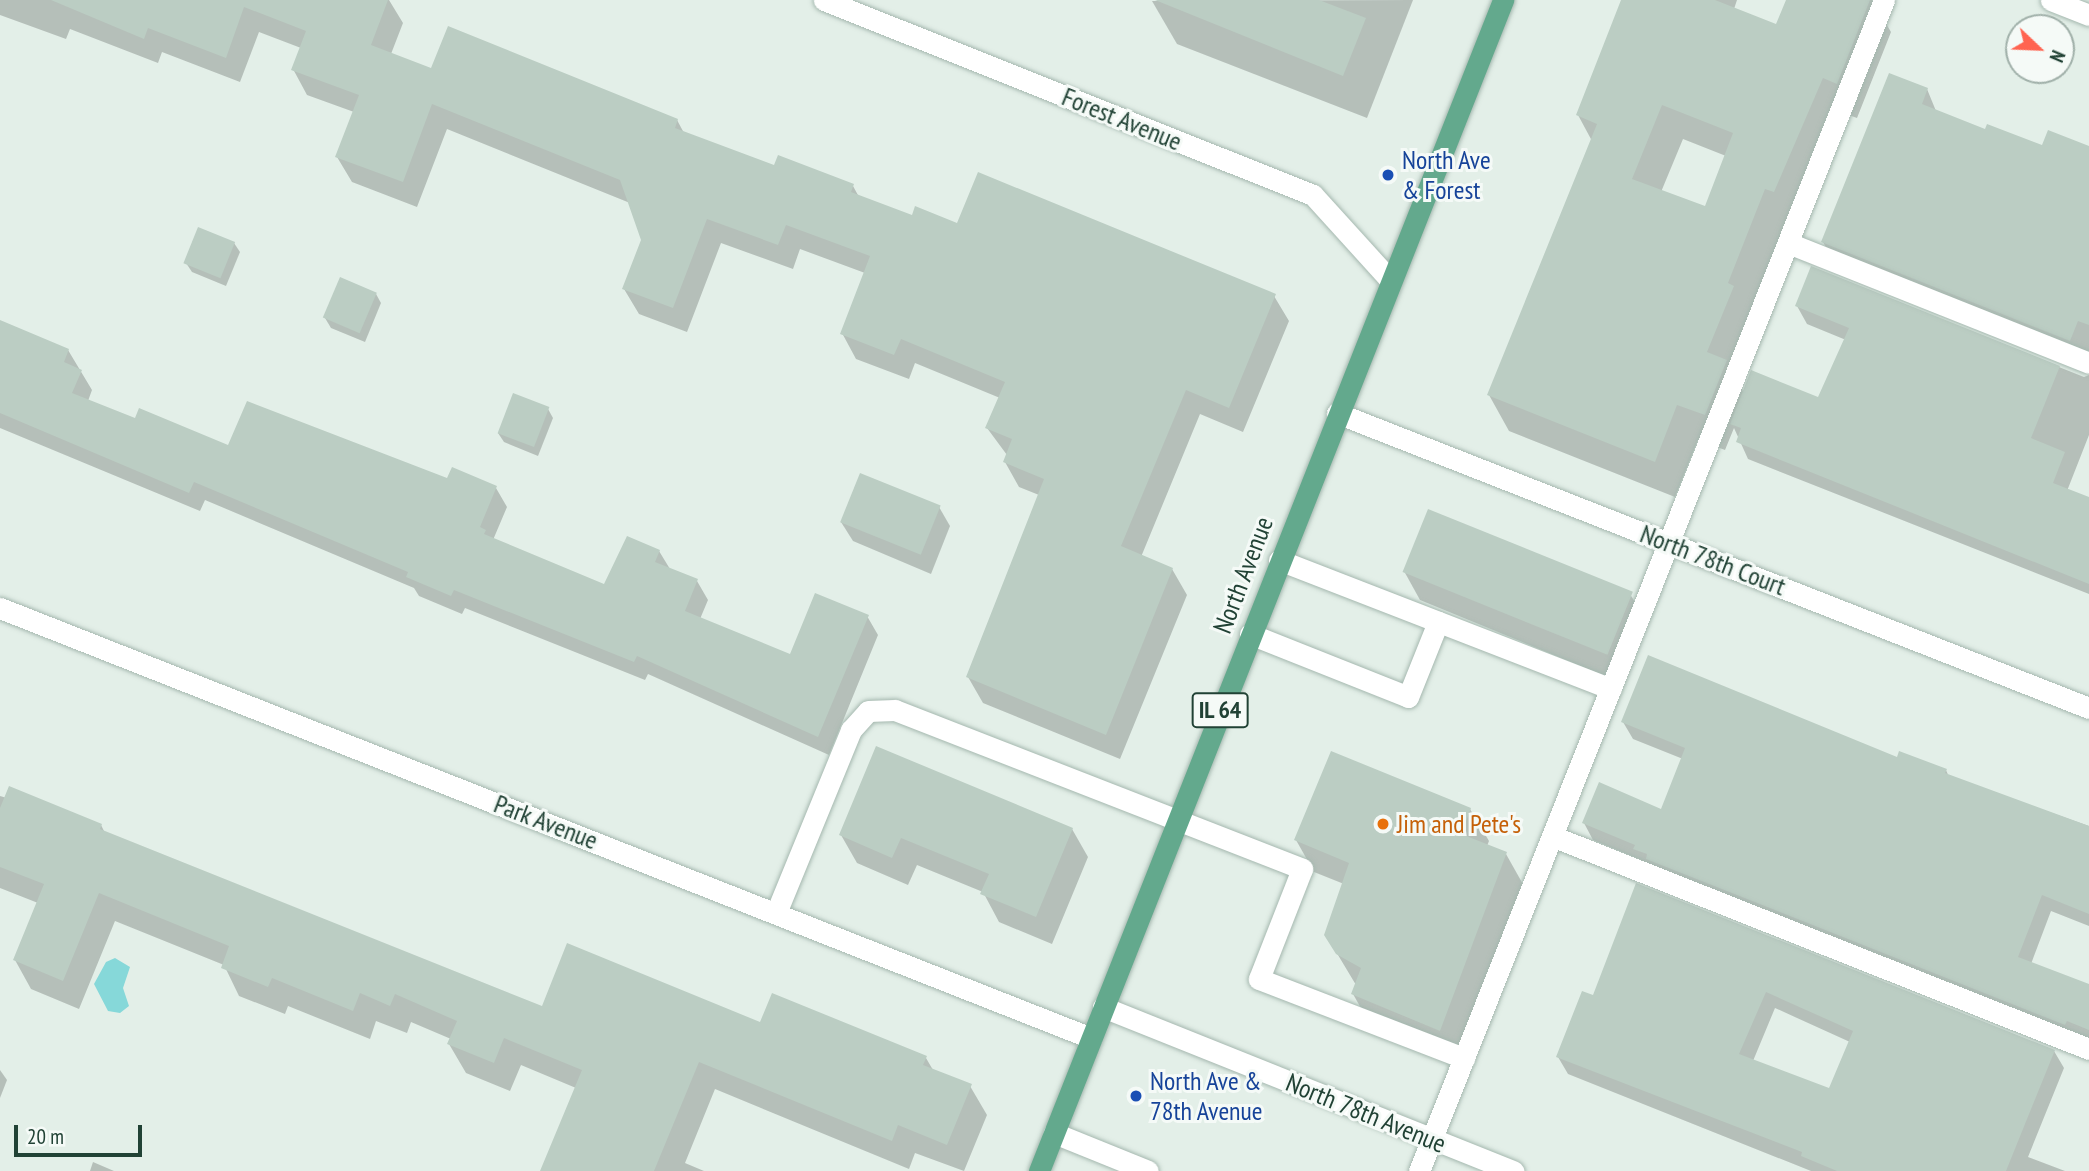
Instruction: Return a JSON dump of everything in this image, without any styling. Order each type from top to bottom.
[{"type":"main road","name":"North Avenue","points":[[1039,1171],[1337,413],[1503,0]]},
{"type":"street","name":"Forest Avenue","points":[[824,0],[1313,195],[1390,280]]},
{"type":"street","points":[[1419,1171],[1884,0]]},
{"type":"street","points":[[2051,0],[2089,15]]},
{"type":"street","points":[[1788,243],[2089,363]]},
{"type":"street","name":"North 78th Court","points":[[1337,413],[2089,708]]},
{"type":"street","points":[[1279,560],[1611,689]]},
{"type":"street","name":"Park Avenue","points":[[0,608],[1091,1038]]},
{"type":"street","points":[[1250,634],[1408,697],[1438,622]]},
{"type":"street","points":[[776,913],[834,762],[851,730],[868,711],[895,710],[1302,869],[1259,979],[1464,1058]]},
{"type":"street","points":[[1552,836],[2089,1049]]},
{"type":"street","name":"North 78th Avenue","points":[[1103,1007],[1513,1171]]},
{"type":"street","points":[[1054,1133],[1148,1171]]},
{"type":"water","points":[[115,958],[130,967],[123,988],[129,1006],[120,1013],[108,1011],[94,984],[106,962]]},
{"type":"building","points":[[51,0],[388,0],[371,45],[431,68],[448,26],[678,119],[675,128],[774,165],[778,155],[854,184],[851,192],[912,215],[915,206],[957,223],[978,172],[1276,294],[1229,408],[1186,390],[1121,546],[1173,568],[1106,735],[966,677],[1044,479],[1003,462],[1012,439],[985,428],[1005,382],[901,339],[894,355],[840,334],[870,256],[786,225],[778,245],[707,219],[673,308],[622,289],[641,240],[620,180],[432,104],[403,182],[335,157],[359,95],[291,70],[306,31],[244,7],[226,58],[148,28],[144,39]]},
{"type":"building","points":[[1155,0],[1319,0],[1366,18],[1343,76]]},
{"type":"building","points":[[1621,0],[1715,0],[1776,24],[1786,0],[1870,0],[1837,84],[1823,78],[1774,192],[1765,189],[1728,283],[1734,286],[1707,352],[1727,360],[1705,415],[1677,405],[1655,462],[1487,395],[1597,124],[1576,115]],"holes":[[[1662,105],[1733,133],[1705,206],[1632,179]]]},
{"type":"building","points":[[1889,73],[1928,88],[1922,104],[1985,129],[1987,124],[2042,145],[2048,130],[2089,146],[2089,325],[2078,321],[2070,341],[1821,242]]},
{"type":"building","points":[[198,227],[235,242],[220,278],[183,263]]},
{"type":"building","points":[[1811,266],[2060,366],[2031,438],[2065,452],[2053,483],[2089,497],[2089,584],[1736,442],[1741,428],[1730,424],[1751,370],[1818,397],[1849,328],[1795,306]]},
{"type":"building","points":[[340,277],[377,293],[360,333],[323,318]]},
{"type":"building","points":[[0,320],[69,349],[64,362],[82,370],[72,393],[135,418],[139,408],[228,445],[247,401],[447,478],[452,467],[497,486],[480,527],[486,530],[484,534],[604,584],[627,536],[660,550],[655,562],[698,579],[685,611],[790,654],[815,593],[869,615],[818,737],[637,656],[634,662],[454,590],[451,596],[406,577],[408,572],[194,482],[189,493],[0,413]]},
{"type":"building","points":[[513,393],[549,407],[534,447],[498,433]]},
{"type":"building","points":[[860,473],[941,506],[921,555],[840,522]]},
{"type":"building","points":[[1428,509],[1633,592],[1607,655],[1403,572]]},
{"type":"building","points":[[1648,655],[1897,757],[1899,751],[1947,769],[1945,773],[2089,826],[2089,914],[2042,895],[2018,957],[2089,984],[2089,1030],[2067,1021],[2065,1025],[1646,859],[1647,854],[1633,849],[1635,845],[1582,823],[1599,782],[1661,809],[1685,748],[1621,722]]},
{"type":"building","points":[[876,746],[1073,828],[1036,917],[980,894],[989,874],[901,838],[892,858],[839,835]]},
{"type":"building","points":[[1331,751],[1471,808],[1461,834],[1507,852],[1440,1031],[1351,994],[1361,968],[1336,954],[1324,935],[1349,863],[1294,840]]},
{"type":"building","points":[[9,786],[102,824],[100,829],[542,1006],[567,943],[760,1022],[772,993],[927,1056],[923,1065],[972,1084],[947,1145],[898,1125],[892,1141],[699,1062],[654,1171],[540,1171],[582,1070],[504,1038],[494,1063],[447,1044],[457,1021],[395,994],[390,1006],[360,993],[353,1011],[272,978],[268,987],[221,968],[229,946],[99,893],[63,981],[13,960],[44,884],[0,867],[0,808]]},
{"type":"building","points":[[1636,883],[2055,1050],[2006,1171],[1837,1171],[1801,1156],[1802,1152],[1556,1057],[1582,991],[1593,995]],"holes":[[[1766,992],[1853,1031],[1829,1088],[1739,1054]]]},
{"type":"place","name":"North Ave & Forest","points":[[1388,175]]},
{"type":"place","name":"Jim and Pete's","points":[[1383,824]]},
{"type":"place","name":"North Ave & 78th Avenue","points":[[1136,1096]]}]
